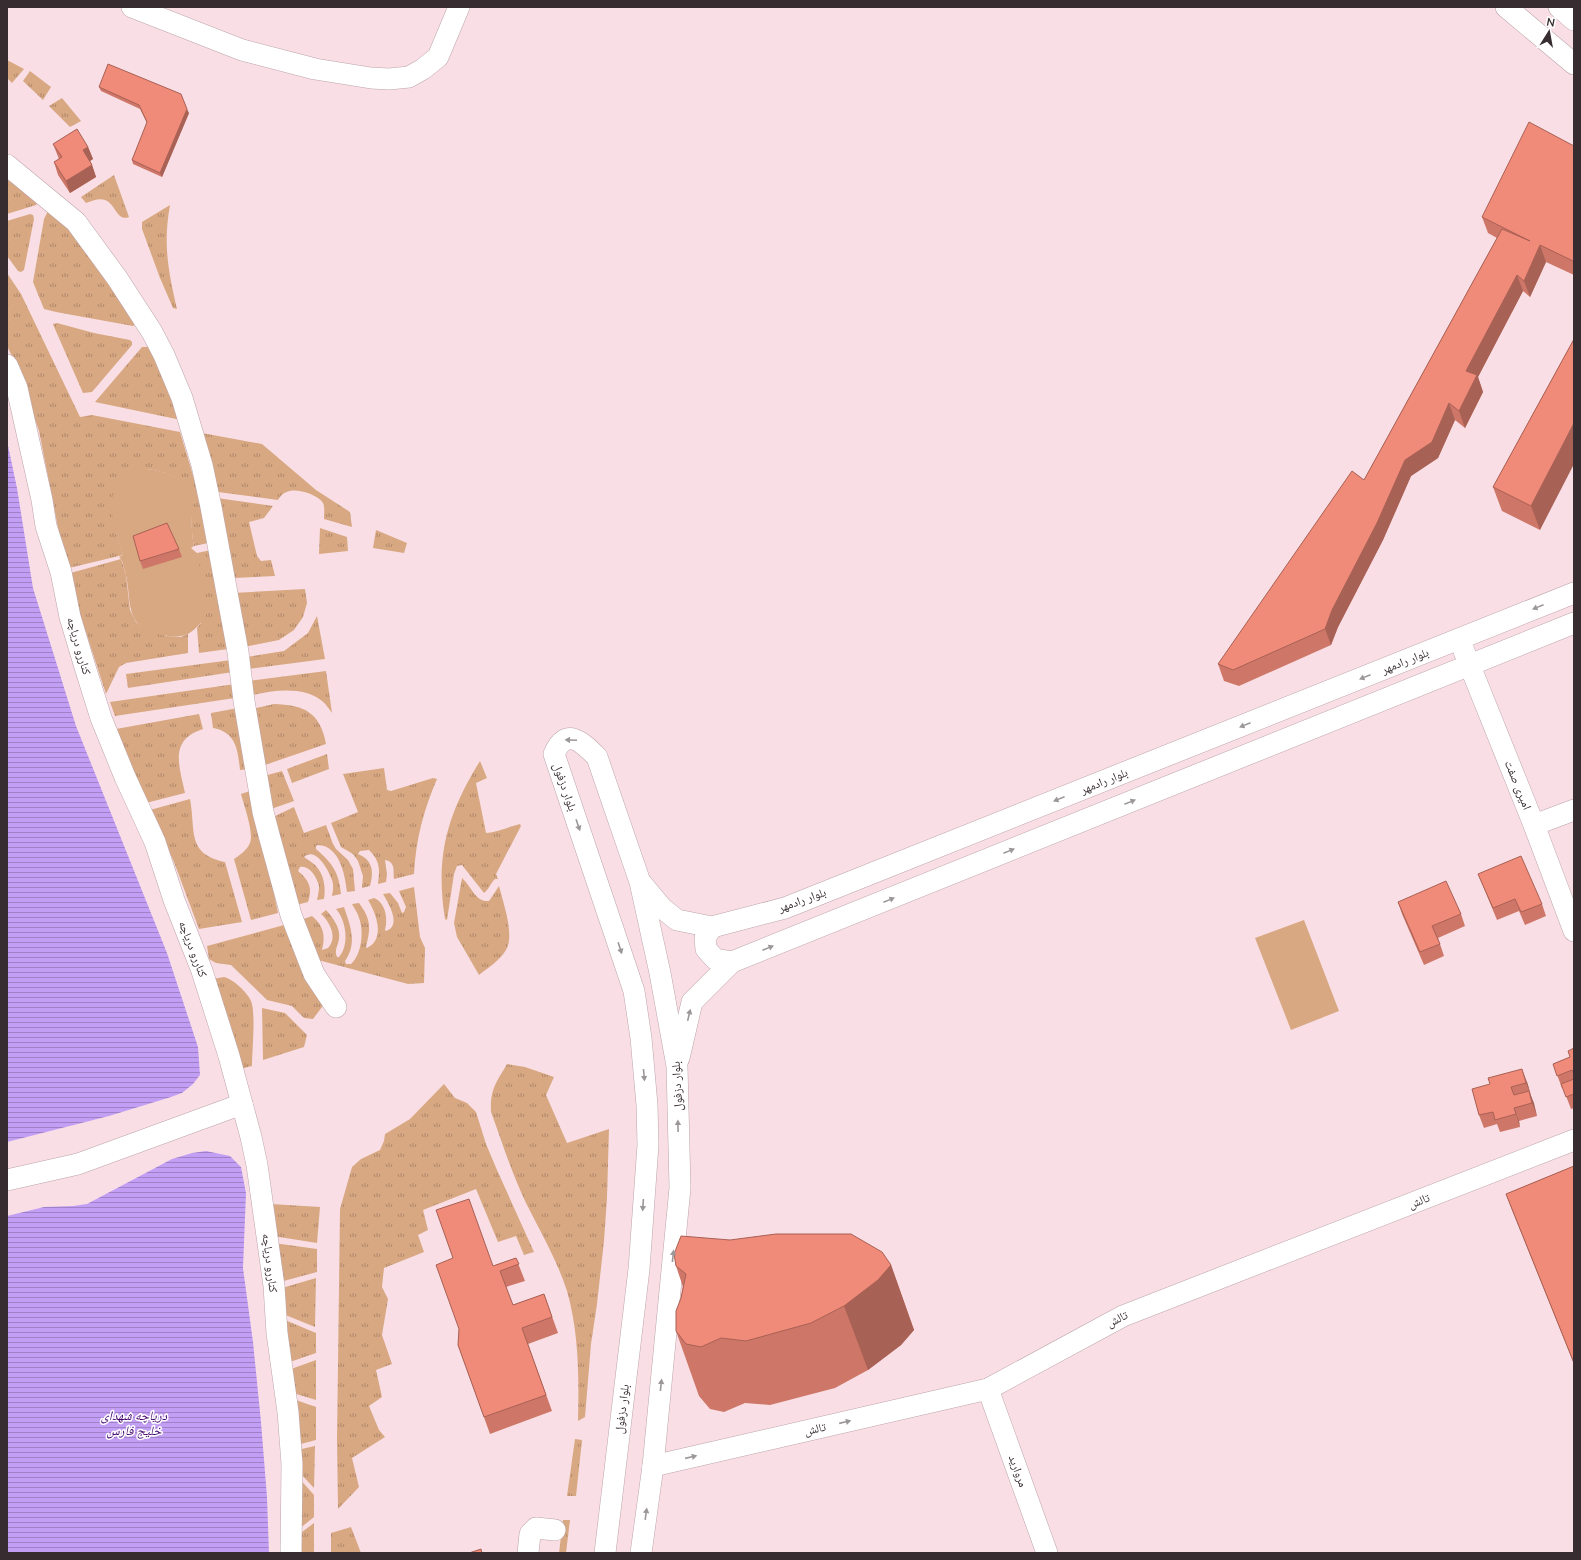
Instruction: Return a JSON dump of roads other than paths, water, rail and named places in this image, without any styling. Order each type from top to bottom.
[{"type":"street","points":[[132,7],[242,50],[315,69],[371,78],[389,79],[409,76],[423,69],[438,57],[459,7]]},
{"type":"street","points":[[1506,7],[1574,64]]},
{"type":"street","points":[[1559,7],[1574,20]]},
{"type":"street","points":[[7,165],[76,222],[118,278],[152,332],[164,355],[182,398],[202,465],[211,507],[238,652],[245,708],[263,812],[291,915],[314,974],[336,1007]]},
{"type":"street","name":"کناررو دریاچه","points":[[7,365],[18,388],[42,500],[46,526],[60,572],[70,617],[101,718],[125,777],[155,842],[174,900],[202,971],[229,1056],[251,1137],[257,1165],[274,1286],[277,1333],[288,1412],[292,1464],[291,1553]]},
{"type":"street","name":"بلوار رادمهر","points":[[640,882],[662,908],[677,920],[712,927],[785,908],[1574,593]]},
{"type":"street","points":[[677,1066],[692,1002],[732,962],[934,882],[1469,664],[1574,623]]},
{"type":"street","name":"امیری صفت","points":[[1458,640],[1534,825],[1574,931]]},
{"type":"street","name":"بلوار دزفول","points":[[605,1553],[639,1270],[648,1145],[647,1105],[641,1038],[634,991],[610,916],[554,754],[558,745],[563,740],[570,739],[582,742],[597,757],[640,882],[660,973],[677,1066],[680,1188],[653,1466],[641,1553]]},
{"type":"street","points":[[1534,825],[1574,810]]},
{"type":"street","points":[[712,927],[705,938],[706,949],[715,960],[732,962]]},
{"type":"street","points":[[7,1180],[78,1164],[242,1104]]},
{"type":"street","name":"تالش","points":[[653,1466],[988,1389],[1123,1316],[1574,1140]]},
{"type":"street","name":"مروارید","points":[[988,1389],[1047,1553]]},
{"type":"street","points":[[528,1553],[530,1534],[536,1528],[554,1530]]},
{"type":"water","points":[[7,441],[17,488],[33,588],[76,726],[167,953],[198,1047],[200,1075],[193,1084],[182,1093],[171,1097],[109,1116],[7,1142]]},
{"type":"water","name":"دریاچه شهدای خلیج فارس","points":[[206,1151],[230,1156],[241,1167],[246,1193],[243,1268],[253,1342],[261,1422],[267,1497],[269,1553],[7,1553],[7,1216],[44,1207],[87,1204],[172,1159],[192,1153]]}]
